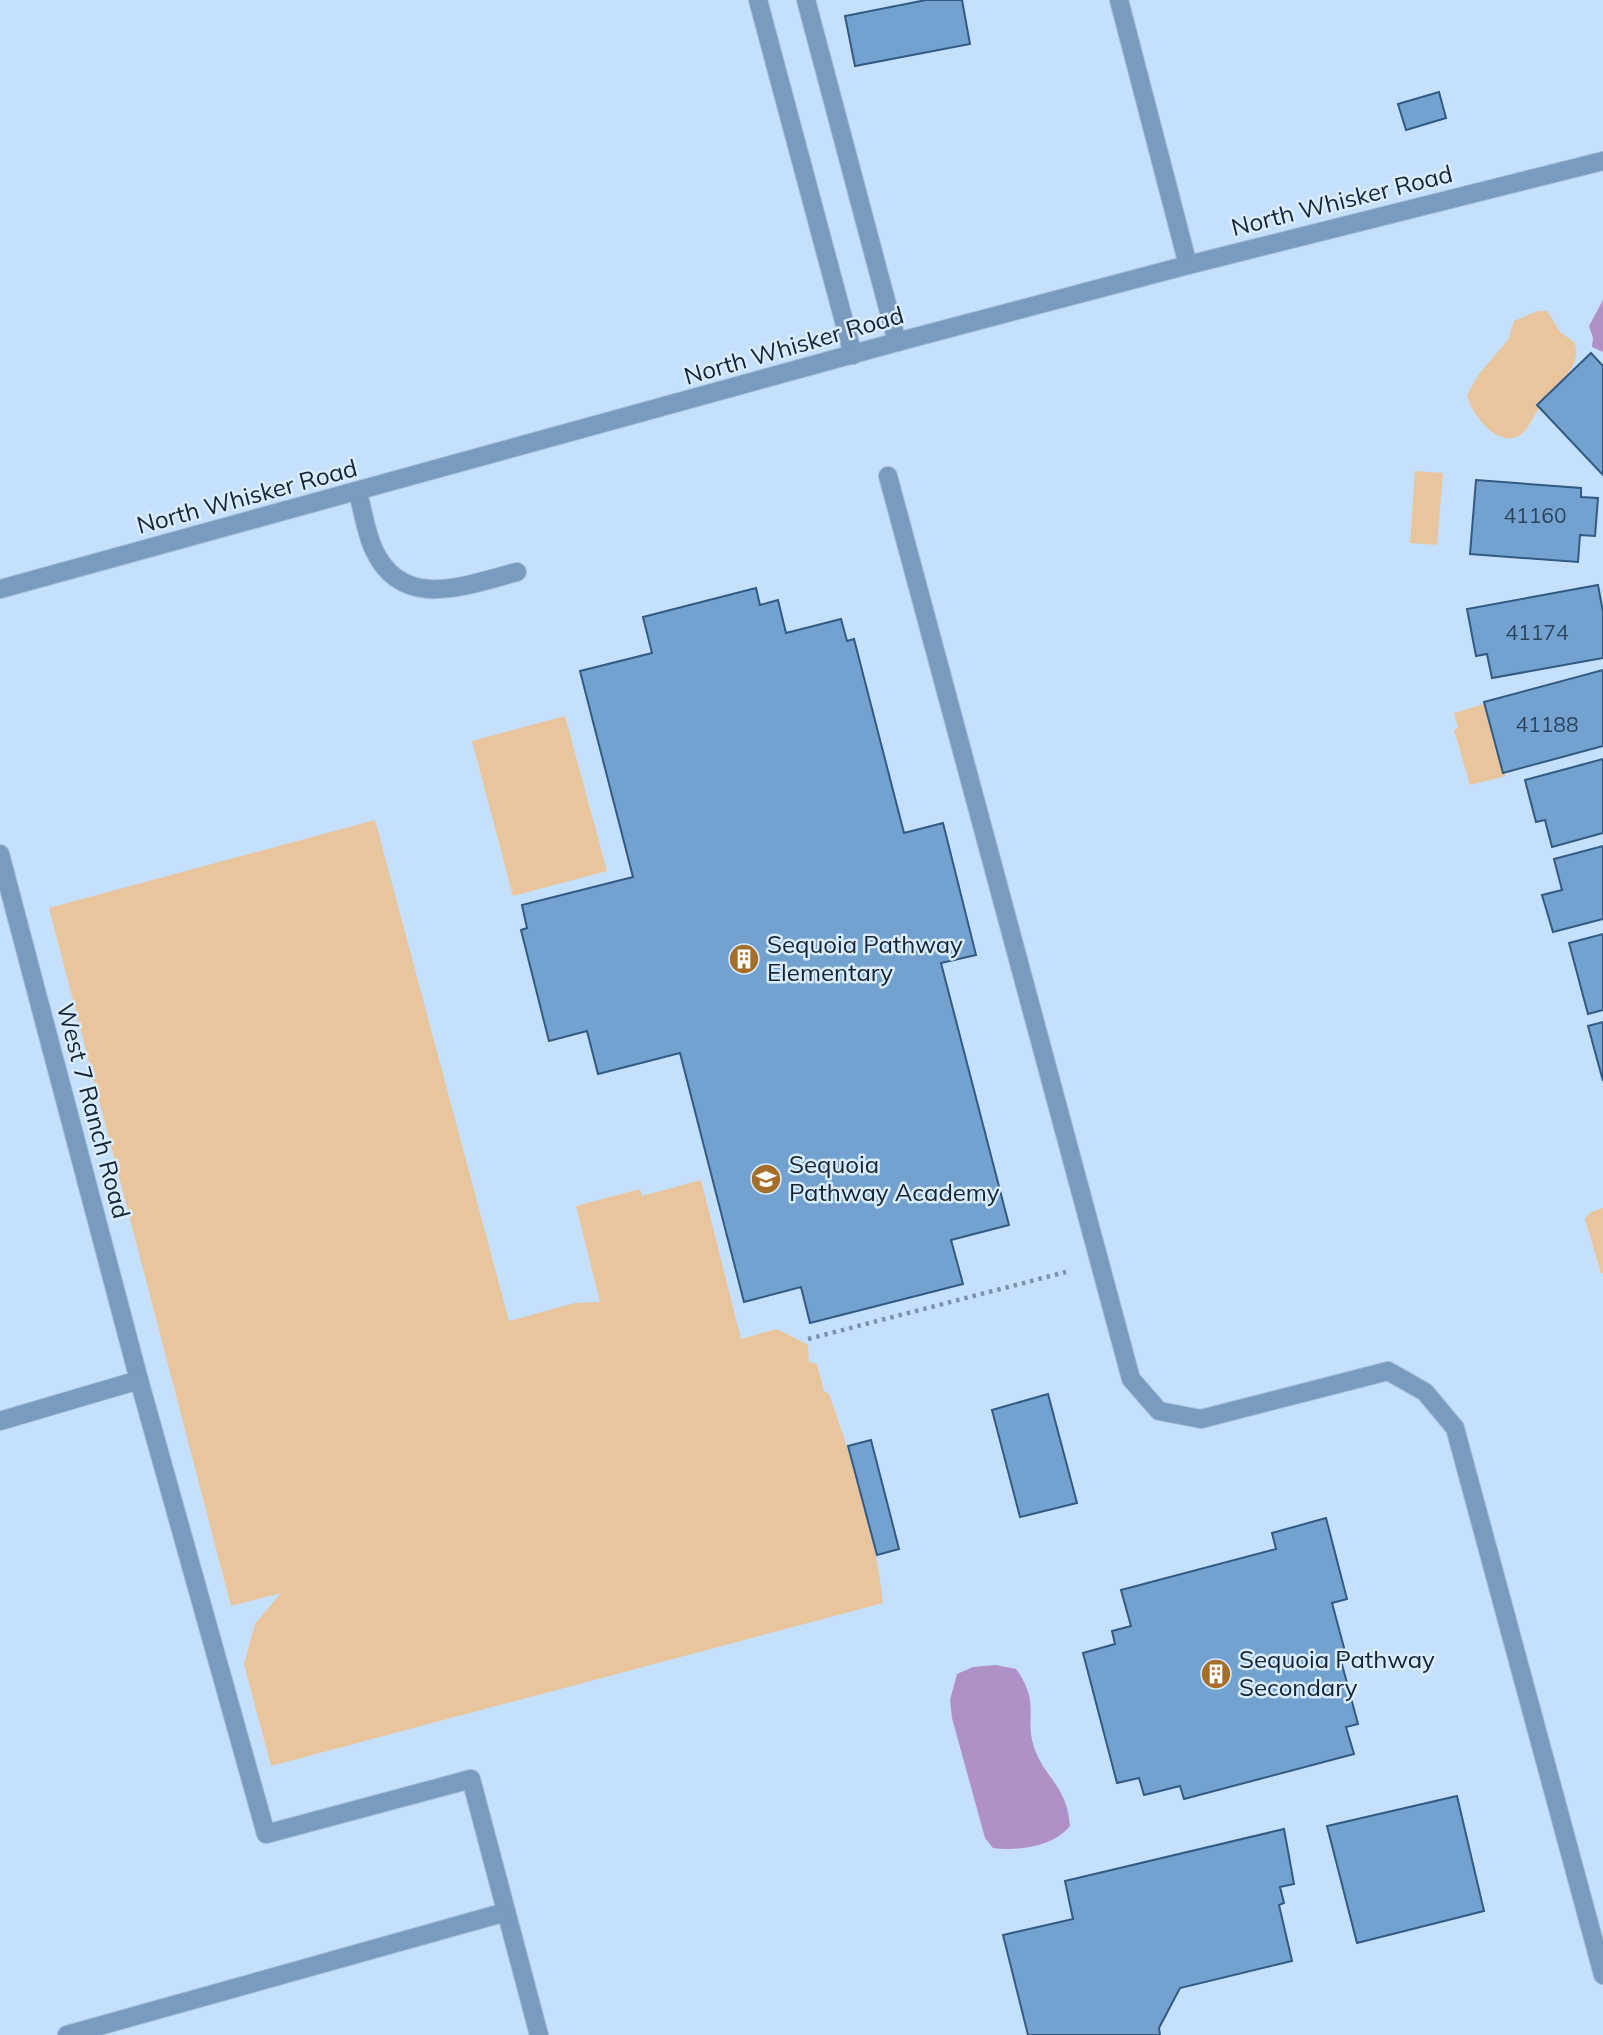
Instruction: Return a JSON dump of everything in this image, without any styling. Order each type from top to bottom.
[{"type":"street","points":[[758,0],[853,355]]},
{"type":"street","points":[[806,0],[897,342]]},
{"type":"street","points":[[1119,0],[1188,265]]},
{"type":"street","name":"North Whisker Road","points":[[0,589],[358,493],[897,342],[1188,265],[1603,161]]},
{"type":"street","points":[[888,476],[1131,1379],[1159,1411],[1201,1419],[1388,1371],[1425,1392],[1455,1428],[1603,1975]]},
{"type":"street","points":[[358,493],[374,550],[393,578],[423,591],[456,588],[517,572]]},
{"type":"street","name":"West 7 Ranch Road","points":[[0,854],[139,1380],[266,1834],[471,1779],[506,1912]]},
{"type":"street","points":[[0,1421],[139,1380]]},
{"type":"street","points":[[67,2035],[506,1912],[539,2035]]},
{"type":"path","points":[[807,1339],[1066,1272]]},
{"type":"shaded area","points":[[1603,300],[1603,352],[1592,347],[1593,338],[1589,326]]},
{"type":"shaded area","points":[[1538,311],[1547,311],[1560,332],[1574,342],[1575,360],[1566,376],[1538,404],[1540,407],[1523,433],[1512,438],[1503,437],[1495,434],[1480,420],[1467,395],[1479,374],[1508,340],[1514,321]]},
{"type":"shaded area","points":[[1415,471],[1443,473],[1437,545],[1410,543]]},
{"type":"shaded area","points":[[1484,704],[1506,776],[1470,785],[1454,730],[1458,728],[1454,713]]},
{"type":"shaded area","points":[[565,716],[607,871],[513,896],[472,741]]},
{"type":"shaded area","points":[[375,820],[509,1321],[575,1303],[600,1302],[576,1206],[640,1189],[642,1196],[701,1180],[741,1339],[777,1329],[808,1345],[809,1362],[817,1364],[862,1497],[875,1550],[883,1603],[271,1766],[244,1664],[255,1624],[281,1593],[231,1606],[49,908]]},
{"type":"shaded area","points":[[1603,1208],[1601,1273],[1585,1219],[1591,1212]]},
{"type":"shaded area","points":[[996,1665],[1016,1669],[1024,1681],[1030,1700],[1030,1726],[1034,1747],[1043,1767],[1060,1791],[1068,1812],[1070,1826],[1063,1833],[1034,1846],[993,1848],[985,1838],[952,1718],[950,1700],[957,1674],[973,1667]]},
{"type":"building","points":[[926,0],[962,0],[970,44],[855,66],[845,16]]},
{"type":"building","points":[[1439,92],[1446,118],[1406,130],[1398,104]]},
{"type":"building","points":[[1591,353],[1603,366],[1603,475],[1537,405]]},
{"type":"building","points":[[1476,480],[1581,488],[1581,497],[1598,498],[1595,536],[1580,535],[1578,562],[1470,554]]},
{"type":"building","points":[[1598,585],[1603,612],[1603,658],[1492,678],[1487,654],[1476,656],[1467,609]]},
{"type":"building","name":"Sequoia Pathway Elementary","points":[[756,588],[760,605],[778,600],[786,633],[841,619],[847,641],[854,639],[904,833],[943,823],[976,955],[941,963],[1009,1225],[951,1240],[963,1284],[810,1323],[801,1287],[744,1302],[680,1053],[598,1074],[587,1031],[549,1041],[521,930],[527,928],[522,905],[633,877],[580,671],[652,653],[643,617]]},
{"type":"building","points":[[1603,670],[1603,746],[1503,773],[1484,702]]},
{"type":"building","points":[[1603,759],[1603,833],[1552,847],[1545,820],[1536,822],[1525,780]]},
{"type":"building","points":[[1603,846],[1603,919],[1553,932],[1542,895],[1562,890],[1554,859]]},
{"type":"building","points":[[1603,934],[1603,1010],[1588,1014],[1569,943]]},
{"type":"building","points":[[1603,1022],[1603,1081],[1588,1026]]},
{"type":"building","points":[[1048,1394],[1077,1503],[1020,1517],[992,1410]]},
{"type":"building","points":[[871,1440],[899,1549],[877,1555],[848,1446]]},
{"type":"building","name":"Sequoia Pathway Secondary","points":[[1326,1518],[1347,1599],[1332,1603],[1346,1655],[1340,1657],[1358,1724],[1346,1727],[1354,1754],[1184,1799],[1180,1786],[1144,1795],[1139,1778],[1117,1783],[1083,1653],[1115,1644],[1112,1631],[1131,1626],[1121,1590],[1276,1549],[1272,1533]]},
{"type":"building","points":[[1457,1796],[1484,1911],[1357,1943],[1327,1826]]},
{"type":"building","points":[[1284,1829],[1294,1884],[1280,1887],[1284,1903],[1279,1905],[1292,1961],[1180,1988],[1159,2028],[1160,2035],[1028,2035],[1003,1935],[1073,1919],[1065,1881]]},
{"type":"place","name":"Sequoia Pathway Elementary","points":[[744,959]]},
{"type":"place","name":"Sequoia Pathway Academy","points":[[766,1179]]},
{"type":"place","name":"Sequoia Pathway Secondary","points":[[1216,1674]]}]
